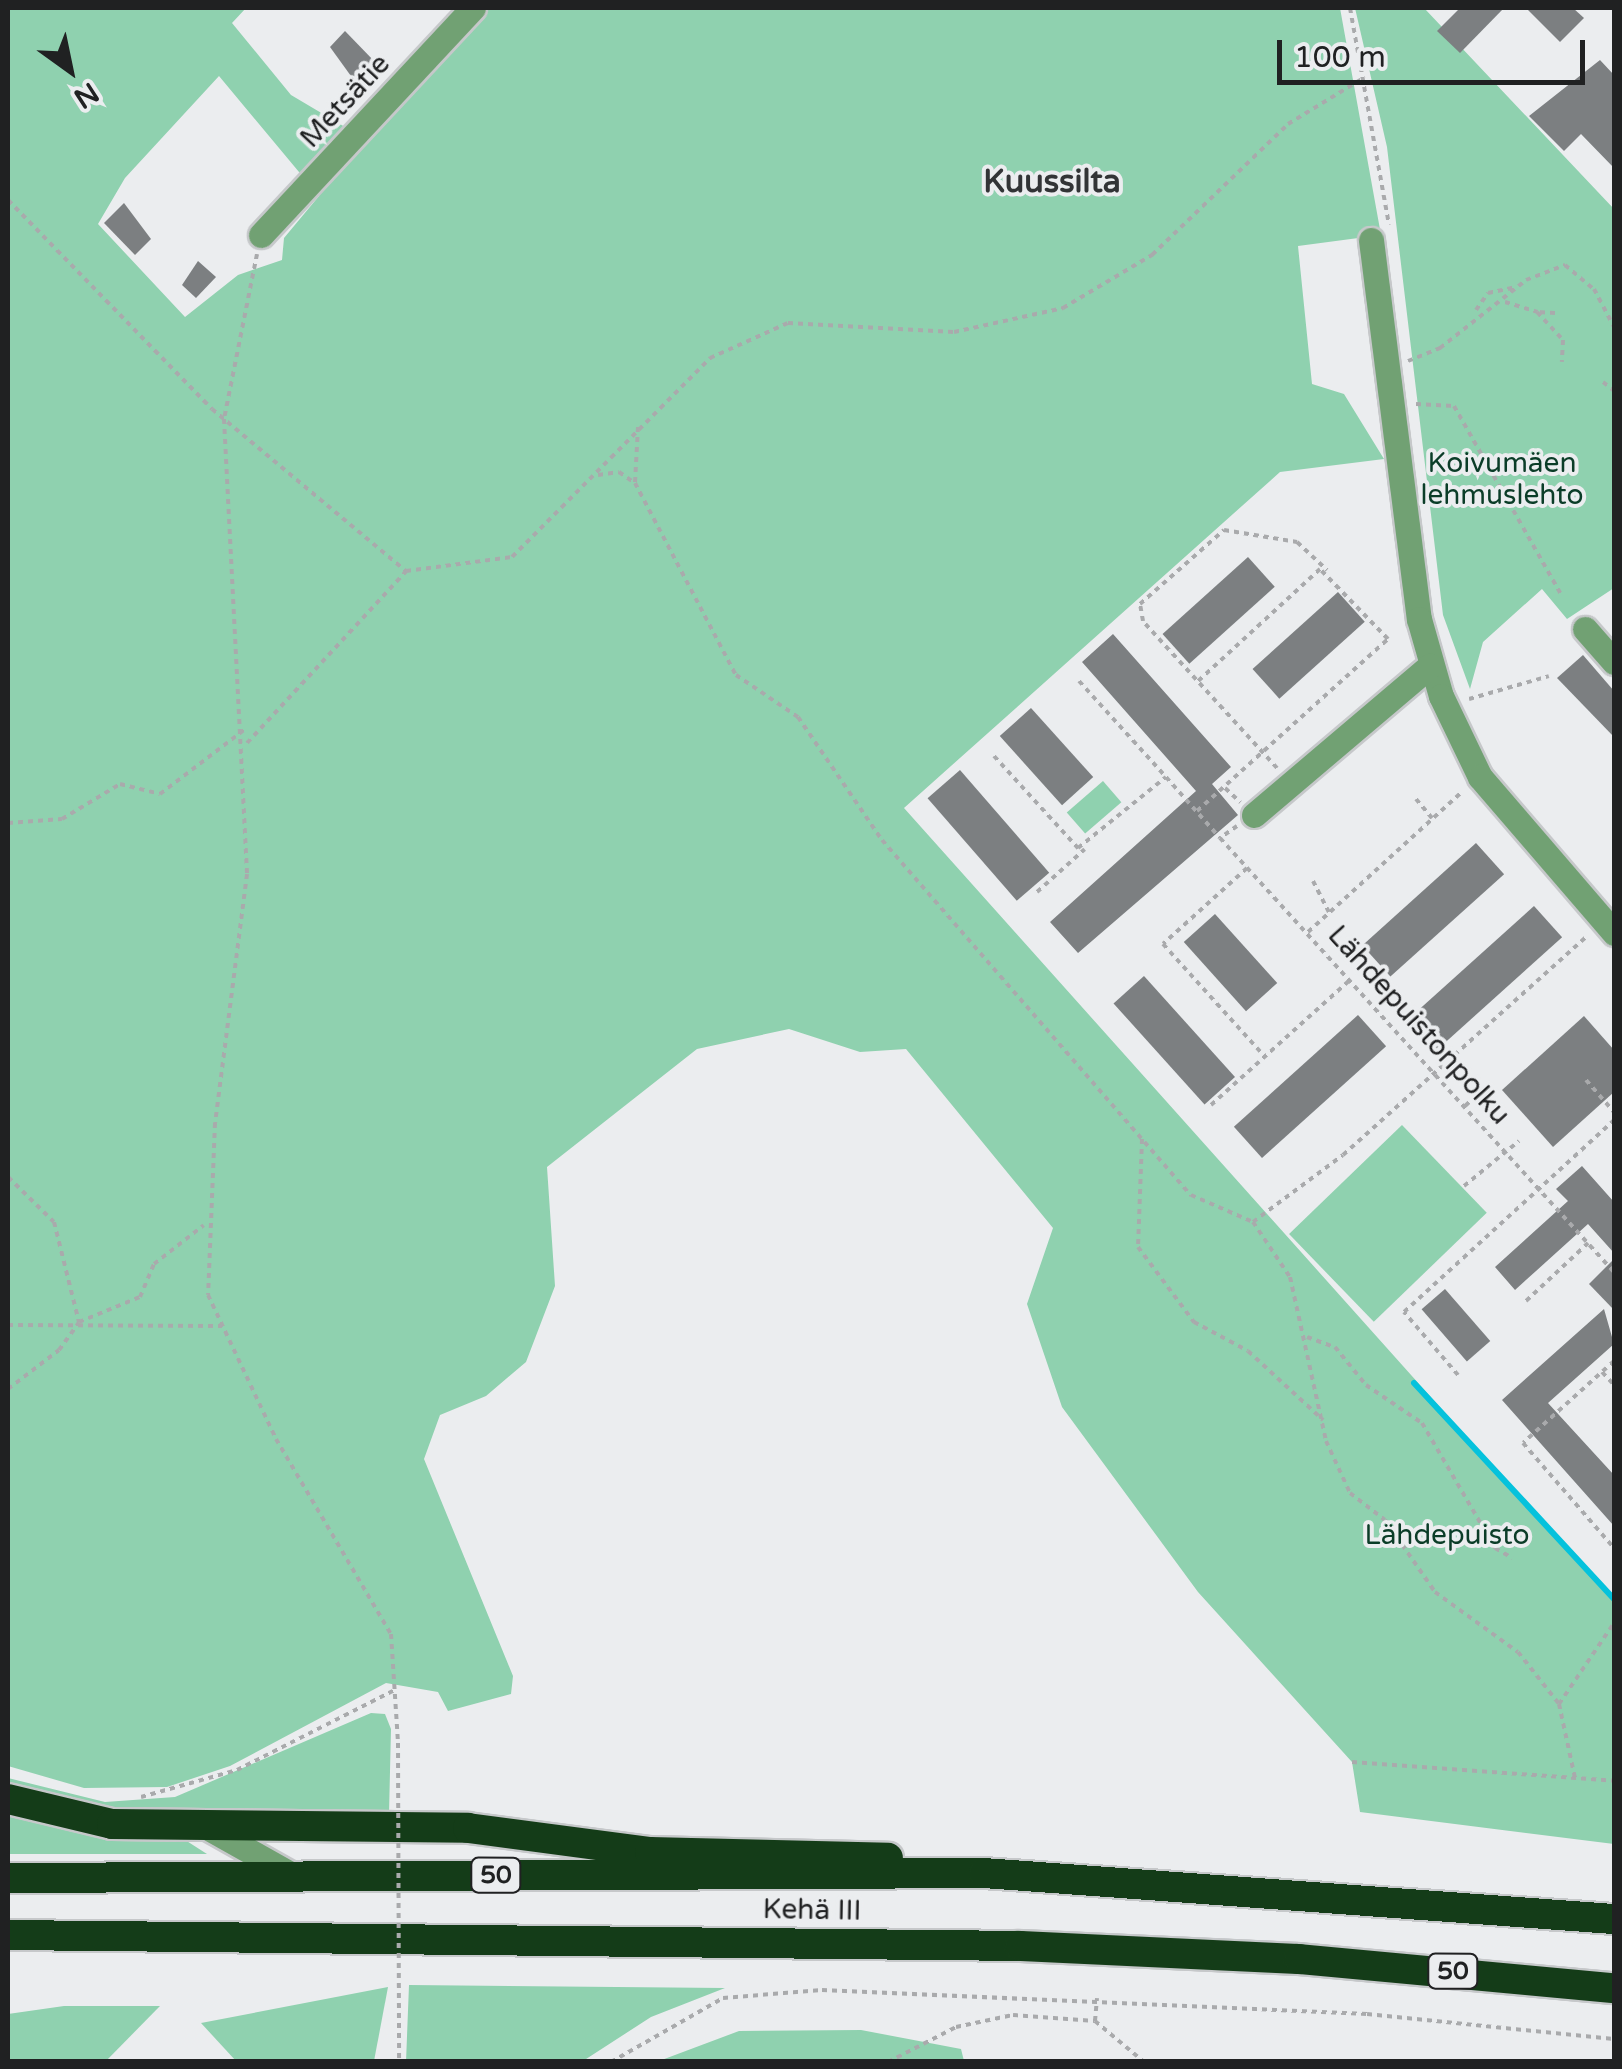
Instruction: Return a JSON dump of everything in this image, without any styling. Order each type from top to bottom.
[{"type":"highway","points":[[8,1800],[78,1820],[204,1826],[468,1828],[569,1845],[850,1853],[984,1873]]},
{"type":"highway","name":"Kehä III","points":[[8,1878],[984,1873],[1614,1919]]},
{"type":"highway","name":"Kehä III","points":[[8,1934],[1020,1946],[1612,1989]]},
{"type":"street","name":"Metsätie","points":[[261,235],[473,8]]},
{"type":"street","points":[[1380,236],[1430,666],[1480,777],[1609,927]]},
{"type":"street","points":[[1585,629],[1614,662]]},
{"type":"street","points":[[1254,815],[1430,666]]},
{"type":"street","points":[[204,1826],[294,1876]]},
{"type":"path","points":[[1350,8],[1365,77],[1380,236]]},
{"type":"path","points":[[247,743],[406,571],[512,558],[710,358],[766,329],[826,319],[998,328],[1099,293],[1308,108],[1365,77]]},
{"type":"path","points":[[8,200],[224,419],[406,571]]},
{"type":"path","points":[[261,235],[224,419],[247,743],[247,874],[206,1224],[208,1295],[276,1439],[381,1610],[398,1689],[399,2062]]},
{"type":"path","points":[[1403,362],[1440,348],[1488,294],[1516,288],[1572,266],[1614,327],[1614,340]]},
{"type":"path","points":[[1505,302],[1516,288]]},
{"type":"path","points":[[1476,310],[1505,302],[1555,313]]},
{"type":"path","points":[[1537,312],[1563,340],[1562,362]]},
{"type":"path","points":[[1401,344],[1405,381]]},
{"type":"path","points":[[1603,382],[1614,391]]},
{"type":"path","points":[[1410,418],[1408,399],[1454,406],[1560,594]]},
{"type":"path","points":[[635,483],[638,427]]},
{"type":"path","points":[[595,475],[618,472],[635,483],[736,674],[798,717],[882,840],[1191,1195],[1253,1222],[1290,1277],[1307,1337],[1322,1420],[1350,1493],[1384,1520],[1435,1592],[1518,1652],[1559,1704],[1575,1778]]},
{"type":"path","points":[[1196,811],[1263,754],[1388,639],[1328,570],[1297,542],[1224,530],[1140,604],[1143,621],[1197,682],[1263,754],[1290,783]]},
{"type":"path","points":[[1197,682],[1328,570]]},
{"type":"path","points":[[1464,701],[1549,676]]},
{"type":"path","points":[[1078,681],[1308,932]]},
{"type":"path","points":[[1459,685],[1470,716]]},
{"type":"path","points":[[8,823],[62,819],[120,784],[160,794],[246,728]]},
{"type":"path","points":[[994,756],[1085,848]]},
{"type":"path","points":[[1037,892],[1166,777]]},
{"type":"path","name":"Lähdepuistonpolku","points":[[1480,777],[1308,932],[1614,1272]]},
{"type":"path","points":[[1416,798],[1432,818]]},
{"type":"path","points":[[1220,838],[1254,815]]},
{"type":"path","points":[[1247,867],[1163,944],[1264,1057]]},
{"type":"path","points":[[1313,880],[1329,912]]},
{"type":"path","points":[[1253,1222],[1609,927]]},
{"type":"path","points":[[1211,1105],[1351,979]]},
{"type":"path","points":[[1586,1080],[1614,1112]]},
{"type":"path","points":[[1466,1106],[1478,1094]]},
{"type":"path","points":[[1458,1374],[1404,1312],[1614,1120]]},
{"type":"path","points":[[1142,1138],[1138,1247],[1194,1322],[1248,1351],[1322,1420]]},
{"type":"path","points":[[1464,1186],[1519,1141]]},
{"type":"path","points":[[8,1177],[54,1222],[79,1322]]},
{"type":"path","points":[[8,1388],[59,1350],[79,1322],[140,1297],[154,1264],[206,1224]]},
{"type":"path","points":[[1526,1301],[1588,1242]]},
{"type":"path","points":[[8,1325],[79,1322],[222,1326]]},
{"type":"path","points":[[1307,1337],[1334,1347],[1366,1385],[1422,1423],[1495,1548],[1512,1558]]},
{"type":"path","points":[[1614,1361],[1522,1443],[1614,1548]]},
{"type":"path","points":[[1602,1372],[1614,1385]]},
{"type":"path","points":[[1559,1704],[1614,1623]]},
{"type":"path","points":[[123,1799],[237,1770],[398,1689]]},
{"type":"path","points":[[1352,1762],[1614,1781]]},
{"type":"path","points":[[611,2062],[722,1998],[822,1990],[1098,1998],[1614,2039]]},
{"type":"path","points":[[1095,2021],[1098,1998]]},
{"type":"path","points":[[888,2062],[985,2020],[1095,2021],[1144,2062]]},
{"type":"green space","name":"Lähdepuisto","points":[[8,8],[246,8],[232,23],[291,95],[345,127],[375,127],[490,8],[1340,8],[1381,235],[1298,246],[1312,384],[1344,394],[1384,459],[1280,472],[904,808],[1614,1602],[1614,1844],[1360,1812],[1352,1762],[1198,1592],[1062,1407],[1027,1304],[1053,1228],[906,1049],[860,1052],[789,1029],[697,1049],[547,1167],[555,1286],[526,1362],[486,1396],[440,1415],[424,1459],[513,1676],[511,1694],[448,1711],[438,1692],[386,1683],[230,1766],[167,1787],[84,1788],[8,1766]],"holes":[[[219,76],[319,196],[284,238],[282,260],[238,275],[185,317],[98,224],[125,178]]]},
{"type":"green space","name":"Koivumäen lehmuslehto","points":[[1355,8],[1425,9],[1614,209],[1614,588],[1567,619],[1542,589],[1483,642],[1470,689],[1443,615],[1387,147]]},
{"type":"green space","points":[[1103,781],[1121,802],[1085,834],[1067,812]]},
{"type":"green space","points":[[1402,1125],[1487,1213],[1374,1322],[1289,1234]]},
{"type":"green space","points":[[371,1713],[385,1714],[391,1729],[389,1814],[130,1813],[8,1785],[8,1778],[105,1802],[175,1797]]},
{"type":"green space","points":[[8,1810],[182,1838],[207,1854],[8,1854]]},
{"type":"green space","points":[[409,1985],[725,1988],[651,2017],[583,2061],[406,2062]]},
{"type":"green space","points":[[388,1987],[374,2061],[236,2061],[201,2023]]},
{"type":"green space","points":[[64,2006],[160,2006],[106,2061],[8,2061],[8,2014]]},
{"type":"green space","points":[[861,2030],[961,2049],[964,2061],[659,2061],[739,2031]]},
{"type":"building","points":[[1460,8],[1504,8],[1460,53],[1437,31]]},
{"type":"building","points":[[1526,8],[1573,8],[1584,18],[1560,42]]},
{"type":"building","points":[[345,31],[375,62],[356,83],[330,47]]},
{"type":"building","points":[[1600,60],[1614,75],[1614,168],[1581,134],[1564,151],[1529,116]]},
{"type":"building","points":[[124,203],[151,239],[135,255],[104,223]]},
{"type":"building","points":[[198,261],[216,277],[196,298],[182,285]]},
{"type":"building","points":[[1248,557],[1275,587],[1189,664],[1163,634]]},
{"type":"building","points":[[1338,592],[1365,622],[1279,699],[1253,669]]},
{"type":"building","points":[[1113,634],[1231,767],[1212,784],[1238,815],[1078,953],[1050,922],[1196,791],[1082,662]]},
{"type":"building","points":[[1583,655],[1614,691],[1614,737],[1557,678]]},
{"type":"building","points":[[1031,708],[1093,777],[1062,805],[1000,736]]},
{"type":"building","points":[[960,770],[1049,873],[1017,901],[928,798]]},
{"type":"building","points":[[1476,843],[1504,874],[1390,977],[1362,945]]},
{"type":"building","points":[[1534,906],[1562,937],[1436,1051],[1408,1020]]},
{"type":"building","points":[[1215,914],[1277,983],[1246,1011],[1184,942]]},
{"type":"building","points":[[1144,976],[1235,1077],[1205,1105],[1114,1003]]},
{"type":"building","points":[[1358,1015],[1386,1046],[1262,1158],[1234,1127]]},
{"type":"building","points":[[1584,1016],[1614,1050],[1614,1092],[1553,1147],[1502,1090]]},
{"type":"building","points":[[1582,1166],[1614,1202],[1614,1253],[1588,1224],[1515,1290],[1495,1267],[1568,1201],[1556,1189]]},
{"type":"building","points":[[1614,1259],[1614,1310],[1589,1284]]},
{"type":"building","points":[[1445,1289],[1490,1341],[1467,1361],[1422,1309]]},
{"type":"building","points":[[1604,1309],[1614,1344],[1548,1403],[1614,1475],[1614,1526],[1502,1400]]},
{"type":"waterway","points":[[1414,1383],[1614,1599]]},
{"type":"district","name":"Kuussilta","points":[[1052,182]]}]
